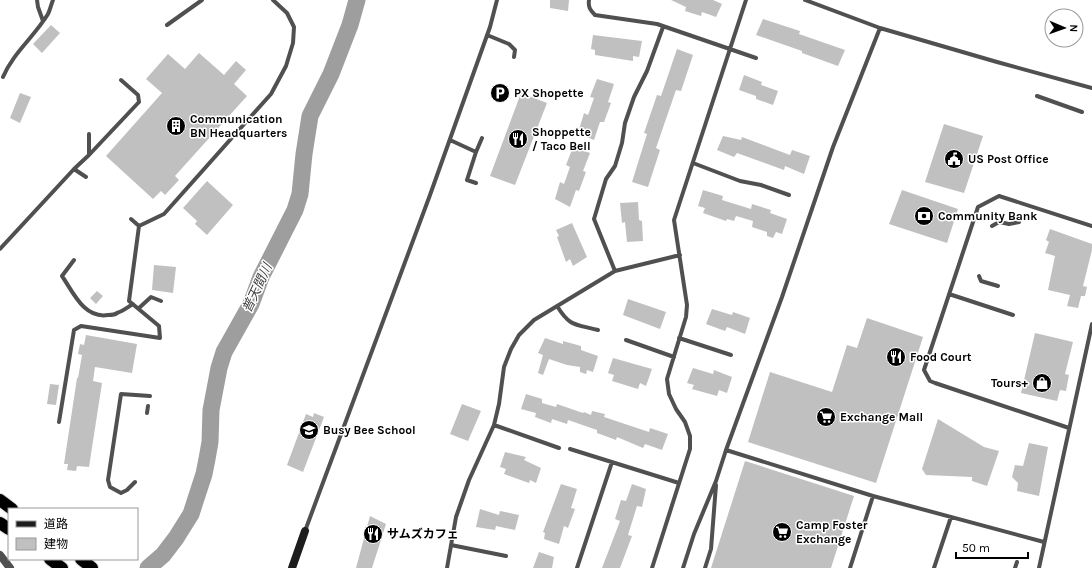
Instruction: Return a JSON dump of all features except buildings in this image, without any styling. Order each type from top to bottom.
[{"type":"highway","points":[[0,500],[11,508]]},
{"type":"highway","points":[[51,560],[62,568]]},
{"type":"highway","points":[[81,560],[92,568]]},
{"type":"street","points":[[292,568],[305,531]]},
{"type":"street","points":[[0,554],[10,568]]},
{"type":"lane","points":[[37,0],[43,21]]},
{"type":"lane","points":[[3,77],[7,66],[43,21],[53,0]]},
{"type":"lane","points":[[167,25],[202,0]]},
{"type":"lane","points":[[139,226],[164,214],[271,94],[286,66],[293,43],[294,27],[287,13],[272,0]]},
{"type":"lane","points":[[305,531],[450,140],[487,35],[497,0]]},
{"type":"lane","points":[[589,0],[588,5],[595,15],[657,24],[756,58]]},
{"type":"lane","points":[[652,568],[690,449],[690,436],[685,422],[676,409],[669,394],[667,379],[686,317],[687,305],[674,220],[746,0]]},
{"type":"lane","points":[[805,0],[880,28],[1092,88]]},
{"type":"lane","points":[[615,271],[594,219],[606,178],[615,166],[634,97],[647,71],[663,27]]},
{"type":"lane","points":[[683,568],[694,534],[716,481],[782,297],[833,147],[880,28]]},
{"type":"lane","points":[[487,35],[509,44],[515,50],[514,57]]},
{"type":"lane","points":[[0,249],[139,102],[138,95],[121,80]]},
{"type":"lane","points":[[1037,96],[1082,112]]},
{"type":"lane","points":[[89,134],[89,155]]},
{"type":"lane","points":[[476,183],[467,180],[482,138]]},
{"type":"lane","points":[[450,140],[476,152]]},
{"type":"lane","points":[[693,163],[740,181],[761,184],[789,195]]},
{"type":"lane","points":[[74,169],[86,177]]},
{"type":"lane","points":[[1069,428],[930,381],[924,370],[978,207],[999,196],[1092,226]]},
{"type":"lane","points":[[131,219],[139,226]]},
{"type":"lane","points":[[992,226],[999,222],[1009,224],[1019,222]]},
{"type":"lane","points":[[59,422],[74,330],[81,326],[160,338],[158,326],[130,301],[139,226]]},
{"type":"lane","points":[[447,568],[458,510],[469,480],[494,425],[499,404],[504,367],[513,344],[519,334],[534,320],[615,271],[680,255]]},
{"type":"lane","points":[[74,260],[62,276],[81,306],[95,315],[111,315],[117,314],[133,304]]},
{"type":"lane","points":[[979,276],[981,281],[998,286]]},
{"type":"lane","points":[[949,294],[1013,315]]},
{"type":"lane","points":[[139,308],[151,297],[161,301]]},
{"type":"lane","points":[[556,306],[564,318],[570,322],[598,330]]},
{"type":"lane","points":[[1038,568],[1092,324]]},
{"type":"lane","points":[[679,338],[731,355]]},
{"type":"lane","points":[[626,340],[674,357]]},
{"type":"lane","points":[[135,482],[127,490],[121,493],[110,487],[108,480],[121,394],[150,396]]},
{"type":"lane","points":[[147,413],[148,406]]},
{"type":"lane","points":[[494,425],[559,448]]},
{"type":"lane","points":[[570,449],[680,483]]},
{"type":"lane","points":[[726,450],[873,496],[1044,542]]},
{"type":"lane","points":[[577,568],[612,462]]},
{"type":"lane","points":[[704,568],[711,549],[716,481]]},
{"type":"lane","points":[[850,568],[873,496]]},
{"type":"lane","points":[[934,568],[951,517]]},
{"type":"lane","points":[[451,545],[506,556]]},
{"type":"lane","points":[[1015,568],[1017,562]]},
{"type":"waterway","name":"普天間川","points":[[148,568],[163,555],[191,514],[204,474],[210,442],[211,410],[219,368],[224,352],[251,304],[261,277],[295,210],[300,194],[310,116],[331,74],[350,25],[357,0]]},
{"type":"place","name":"PX Shopette","points":[[500,93]]},
{"type":"place","name":"Communication BN Headquarters","points":[[176,126]]},
{"type":"place","name":"Shoppette / Taco Bell","points":[[518,139]]},
{"type":"place","name":"US Post Office","points":[[954,159]]},
{"type":"place","name":"Community Bank","points":[[924,216]]},
{"type":"place","name":"Food Court","points":[[896,357]]},
{"type":"place","name":"Tours+","points":[[1042,383]]},
{"type":"place","name":"Exchange Mall","points":[[826,417]]},
{"type":"place","name":"Busy Bee School","points":[[309,430]]},
{"type":"place","name":"Camp Foster Exchange","points":[[782,532]]},
{"type":"place","name":"サムズカフェ","points":[[373,534]]}]
